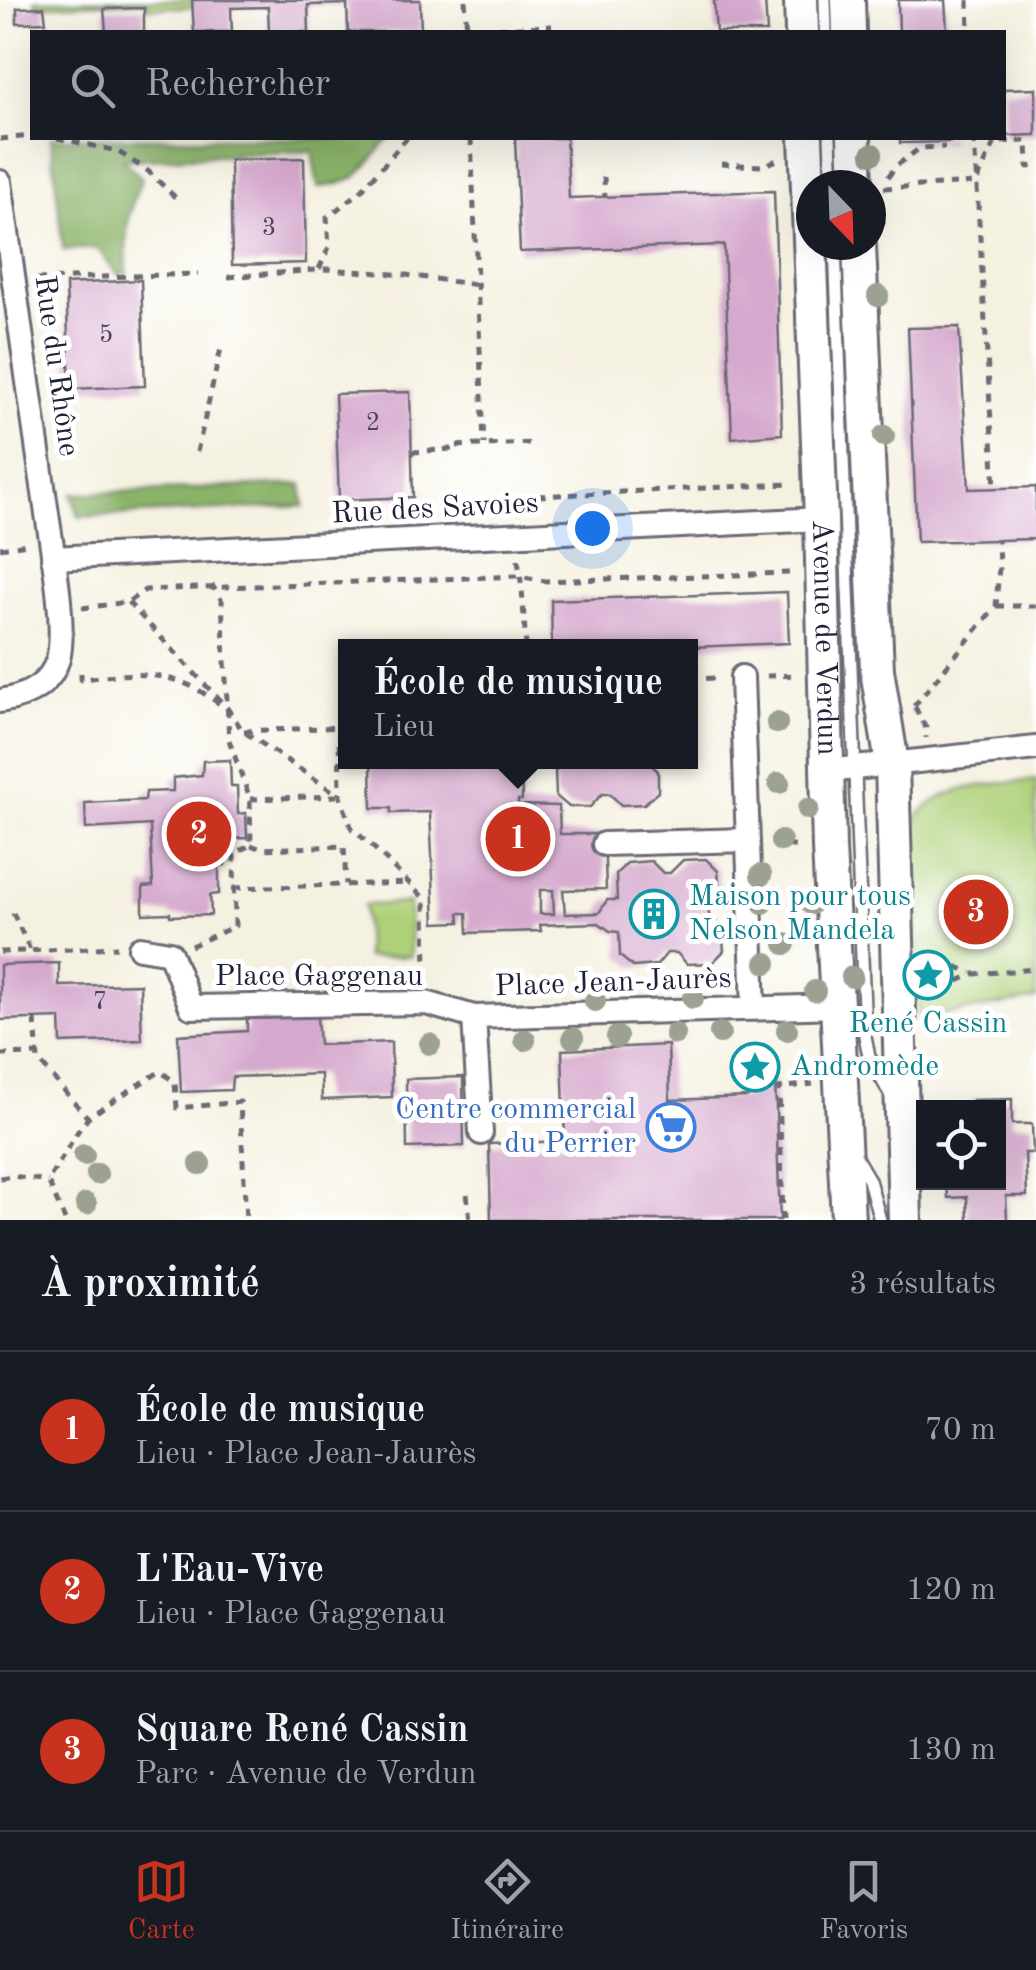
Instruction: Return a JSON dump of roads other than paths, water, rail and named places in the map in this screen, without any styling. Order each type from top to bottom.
[{"type":"street","points":[[801,0],[802,30]]},
{"type":"street","points":[[848,0],[849,30]]},
{"type":"street","points":[[854,140],[855,170]]},
{"type":"street","name":"Avenue de Verdun","points":[[798,146],[820,519],[841,769],[829,848],[848,1220]]},
{"type":"street","name":"Rue du Rhône","points":[[0,182],[59,611],[59,654],[51,675],[32,692],[0,701]]},
{"type":"street","name":"Avenue de Verdun","points":[[860,260],[878,670],[892,764],[904,1220]]},
{"type":"street","name":"Rue des Savoies","points":[[53,558],[820,519]]},
{"type":"street","name":"Place Jean-Jaurès","points":[[742,676],[754,1009]]},
{"type":"street","points":[[841,769],[1036,748]]},
{"type":"street","points":[[604,844],[748,840]]},
{"type":"street","name":"Place Gaggenau","points":[[140,948],[170,953],[191,1007],[426,1003],[474,1017]]},
{"type":"street","name":"Place Jean-Jaurès","points":[[474,1017],[838,1006]]},
{"type":"street","points":[[474,1017],[482,1133]]},
{"type":"lane","points":[[825,0],[826,30]]},
{"type":"lane","points":[[830,140],[831,170]]},
{"type":"lane","name":"Avenue de Verdun","points":[[835,260],[841,769],[865,1036],[870,1056],[900,1112]]},
{"type":"lane","name":"Avenue de Verdun","points":[[845,1140],[870,1180],[880,1220]]},
{"type":"place","name":"L'Eau-Vive","points":[[199,834]]},
{"type":"place","name":"École de musique","points":[[518,839]]},
{"type":"place","name":"Square René Cassin","points":[[976,912]]},
{"type":"place","name":"Maison pour tous Nelson Mandela","points":[[654,914]]},
{"type":"place","name":"René Cassin","points":[[928,975]]},
{"type":"place","name":"Andromède","points":[[755,1067]]},
{"type":"place","name":"Centre commercial du Perrier","points":[[671,1127]]}]
